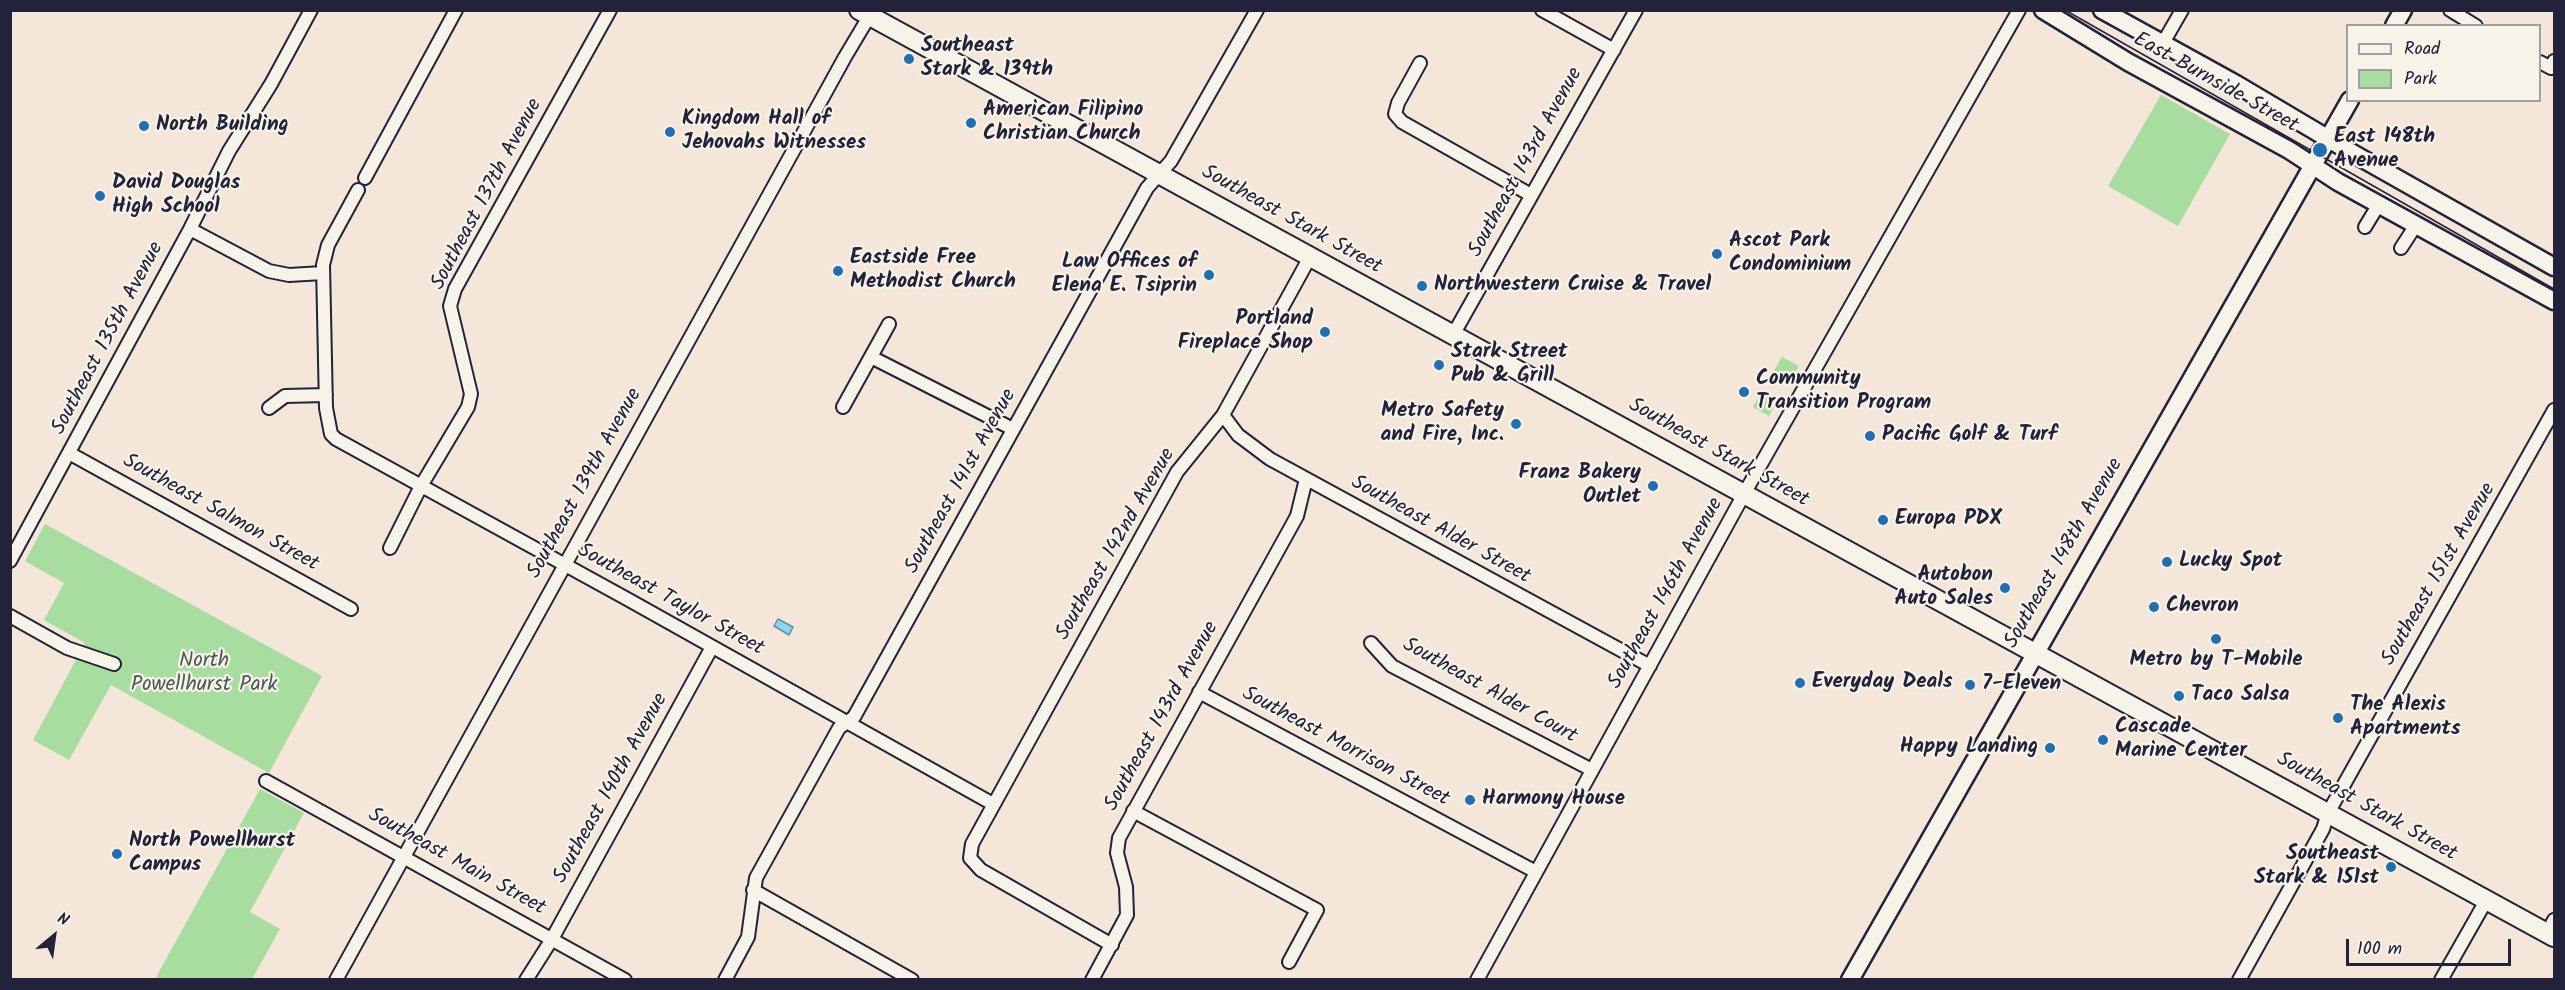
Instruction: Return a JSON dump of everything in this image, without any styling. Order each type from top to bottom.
[{"type":"main road","name":"Southeast Stark Street","points":[[867,12],[1310,257],[2328,813],[2487,899],[2552,930]]},
{"type":"street","name":"Southeast 135th Avenue","points":[[10,561],[190,229],[229,151],[271,84],[311,10]]},
{"type":"street","points":[[365,178],[456,10]]},
{"type":"street","name":"Southeast 137th Avenue","points":[[421,486],[468,407],[471,394],[450,306],[455,289],[610,10]]},
{"type":"street","name":"Southeast 141st Avenue","points":[[725,980],[748,937],[756,878],[839,728],[854,717],[860,707],[1147,188],[1171,161],[1257,10]]},
{"type":"street","points":[[1542,10],[1614,50]]},
{"type":"street","name":"Southeast 143rd Avenue","points":[[1453,335],[1636,10]]},
{"type":"street","name":"Southeast 146th Avenue","points":[[1478,980],[1744,494],[2019,10]]},
{"type":"street","name":"East Burnside Street","points":[[2043,10],[2128,62],[2279,144],[2321,152],[2554,267]]},
{"type":"street","name":"East Burnside Street","points":[[2102,10],[2163,43],[2321,152],[2379,204],[2554,302]]},
{"type":"street","points":[[2163,43],[2182,10]]},
{"type":"street","points":[[2395,24],[2403,10]]},
{"type":"street","points":[[2450,10],[2473,24]]},
{"type":"street","name":"Southeast 139th Avenue","points":[[336,980],[563,564],[859,32],[867,12]]},
{"type":"street","points":[[1420,63],[1395,114],[1402,122],[1531,195]]},
{"type":"street","name":"Southeast 148th Avenue","points":[[1850,980],[2349,102]]},
{"type":"street","name":"Southeast Taylor Street","points":[[358,189],[328,245],[323,273],[327,424],[336,439],[993,804]]},
{"type":"street","points":[[2365,227],[2379,204]]},
{"type":"street","points":[[2401,248],[2416,225]]},
{"type":"street","points":[[190,229],[270,271],[289,275],[323,273]]},
{"type":"street","name":"Southeast 142nd Avenue","points":[[1112,945],[981,870],[970,858],[972,844],[1177,472],[1223,416],[1310,257]]},
{"type":"street","points":[[843,407],[889,324]]},
{"type":"street","points":[[871,357],[922,384],[955,397],[1013,429]]},
{"type":"street","points":[[269,408],[285,396],[326,395]]},
{"type":"street","name":"Southeast 151st Avenue","points":[[2238,980],[2322,830],[2328,813],[2554,410]]},
{"type":"street","name":"Southeast Alder Street","points":[[1223,416],[1238,435],[1253,448],[1650,666]]},
{"type":"street","name":"Southeast Salmon Street","points":[[69,453],[351,609]]},
{"type":"street","name":"Southeast 143rd Avenue","points":[[1092,980],[1127,915],[1126,887],[1117,853],[1119,838],[1297,516],[1306,479]]},
{"type":"street","points":[[390,548],[421,486]]},
{"type":"street","points":[[10,616],[67,648],[114,664]]},
{"type":"street","name":"Southeast Alder Court","points":[[1371,643],[1392,666],[1592,770]]},
{"type":"street","name":"Southeast 140th Avenue","points":[[526,980],[552,939],[712,647]]},
{"type":"street","name":"Southeast Morrison Street","points":[[1199,692],[1536,872]]},
{"type":"street","name":"Southeast Main Street","points":[[266,781],[626,980]]},
{"type":"street","points":[[1133,811],[1317,909],[1289,962]]},
{"type":"street","points":[[753,891],[912,980]]},
{"type":"street","points":[[2441,980],[2487,899]]},
{"type":"green space","points":[[2161,95],[2230,134],[2178,226],[2108,186]]},
{"type":"green space","points":[[1782,357],[1799,366],[1789,383],[1772,374]]},
{"type":"green space","points":[[1762,391],[1778,400],[1769,416],[1753,407]]},
{"type":"green space","name":"North Powellhurst Park","points":[[45,524],[322,676],[269,773],[111,685],[69,760],[33,740],[85,643],[44,620],[64,583],[25,561]]},
{"type":"green space","points":[[260,789],[304,813],[250,912],[280,929],[252,979],[155,979]]},
{"type":"water","points":[[778,619],[793,627],[789,635],[774,626]]},
{"type":"tram line","points":[[2065,10],[2554,289]]},
{"type":"place","name":"Southeast Stark & 139th","points":[[909,59]]},
{"type":"place","name":"American Filipino Christian Church","points":[[971,123]]},
{"type":"place","name":"North Building","points":[[144,126]]},
{"type":"place","name":"Kingdom Hall of Jehovahs Witnesses","points":[[670,132]]},
{"type":"place","name":"East 148th Avenue","points":[[2320,150]]},
{"type":"place","name":"David Douglas High School","points":[[100,196]]},
{"type":"place","name":"Ascot Park Condominium","points":[[1717,254]]},
{"type":"place","name":"Eastside Free Methodist Church","points":[[838,271]]},
{"type":"place","name":"Law Offices of Elena E. Tsiprin","points":[[1209,275]]},
{"type":"place","name":"Northwestern Cruise & Travel","points":[[1422,286]]},
{"type":"place","name":"Portland Fireplace Shop","points":[[1325,332]]},
{"type":"place","name":"Stark Street Pub & Grill","points":[[1439,365]]},
{"type":"place","name":"Community Transition Program","points":[[1744,392]]},
{"type":"place","name":"Metro Safety and Fire, Inc.","points":[[1516,424]]},
{"type":"place","name":"Pacific Golf & Turf","points":[[1870,436]]},
{"type":"place","name":"Franz Bakery Outlet","points":[[1653,486]]},
{"type":"place","name":"Europa PDX","points":[[1883,520]]},
{"type":"place","name":"Lucky Spot","points":[[2167,562]]},
{"type":"place","name":"Autobon Auto Sales","points":[[2005,588]]},
{"type":"place","name":"Chevron","points":[[2154,607]]},
{"type":"place","name":"Metro by T-Mobile","points":[[2216,639]]},
{"type":"place","name":"Everyday Deals","points":[[1800,683]]},
{"type":"place","name":"7-Eleven","points":[[1970,685]]},
{"type":"place","name":"Taco Salsa","points":[[2179,696]]},
{"type":"place","name":"The Alexis Apartments","points":[[2338,718]]},
{"type":"place","name":"Cascade Marine Center","points":[[2103,740]]},
{"type":"place","name":"Happy Landing","points":[[2050,748]]},
{"type":"place","name":"Harmony House","points":[[1470,800]]},
{"type":"place","name":"North Powellhurst Campus","points":[[117,854]]},
{"type":"place","name":"Southeast Stark & 151st","points":[[2391,867]]}]
